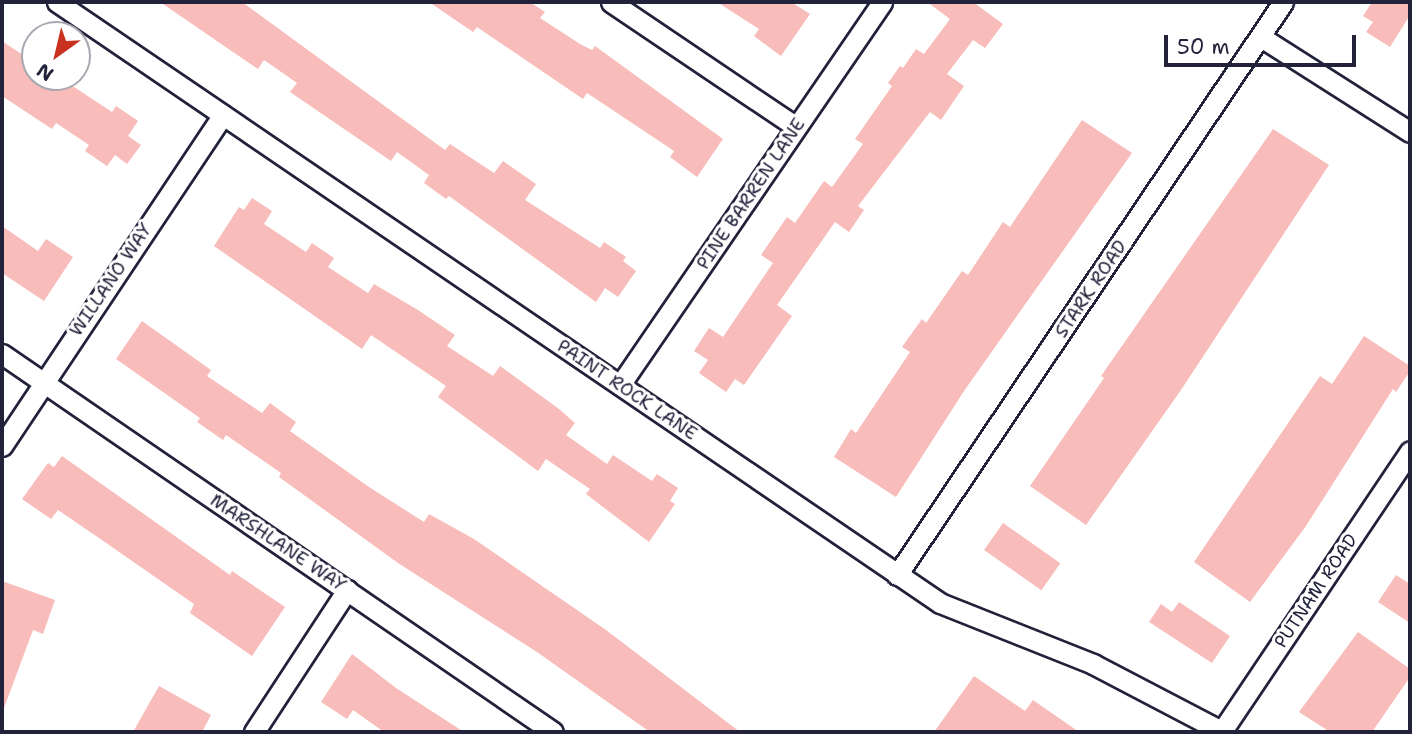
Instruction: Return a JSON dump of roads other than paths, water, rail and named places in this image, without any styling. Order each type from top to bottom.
[{"type":"street","name":"PAINT ROCK LANE","points":[[57,2],[940,603],[1093,664],[1222,732]]},
{"type":"street","points":[[611,2],[796,127]]},
{"type":"street","name":"PINE BARREN LANE","points":[[620,385],[882,2]]},
{"type":"street","name":"STARK ROAD","points":[[898,575],[1283,2]]},
{"type":"street","points":[[1261,37],[1410,132]]},
{"type":"street","name":"WILLANO WAY","points":[[2,446],[42,382],[223,116]]},
{"type":"street","name":"MARSHLANE WAY","points":[[2,354],[553,732]]},
{"type":"street","name":"PUTNAM ROAD","points":[[1222,732],[1410,451]]},
{"type":"street","points":[[254,732],[347,590]]}]
